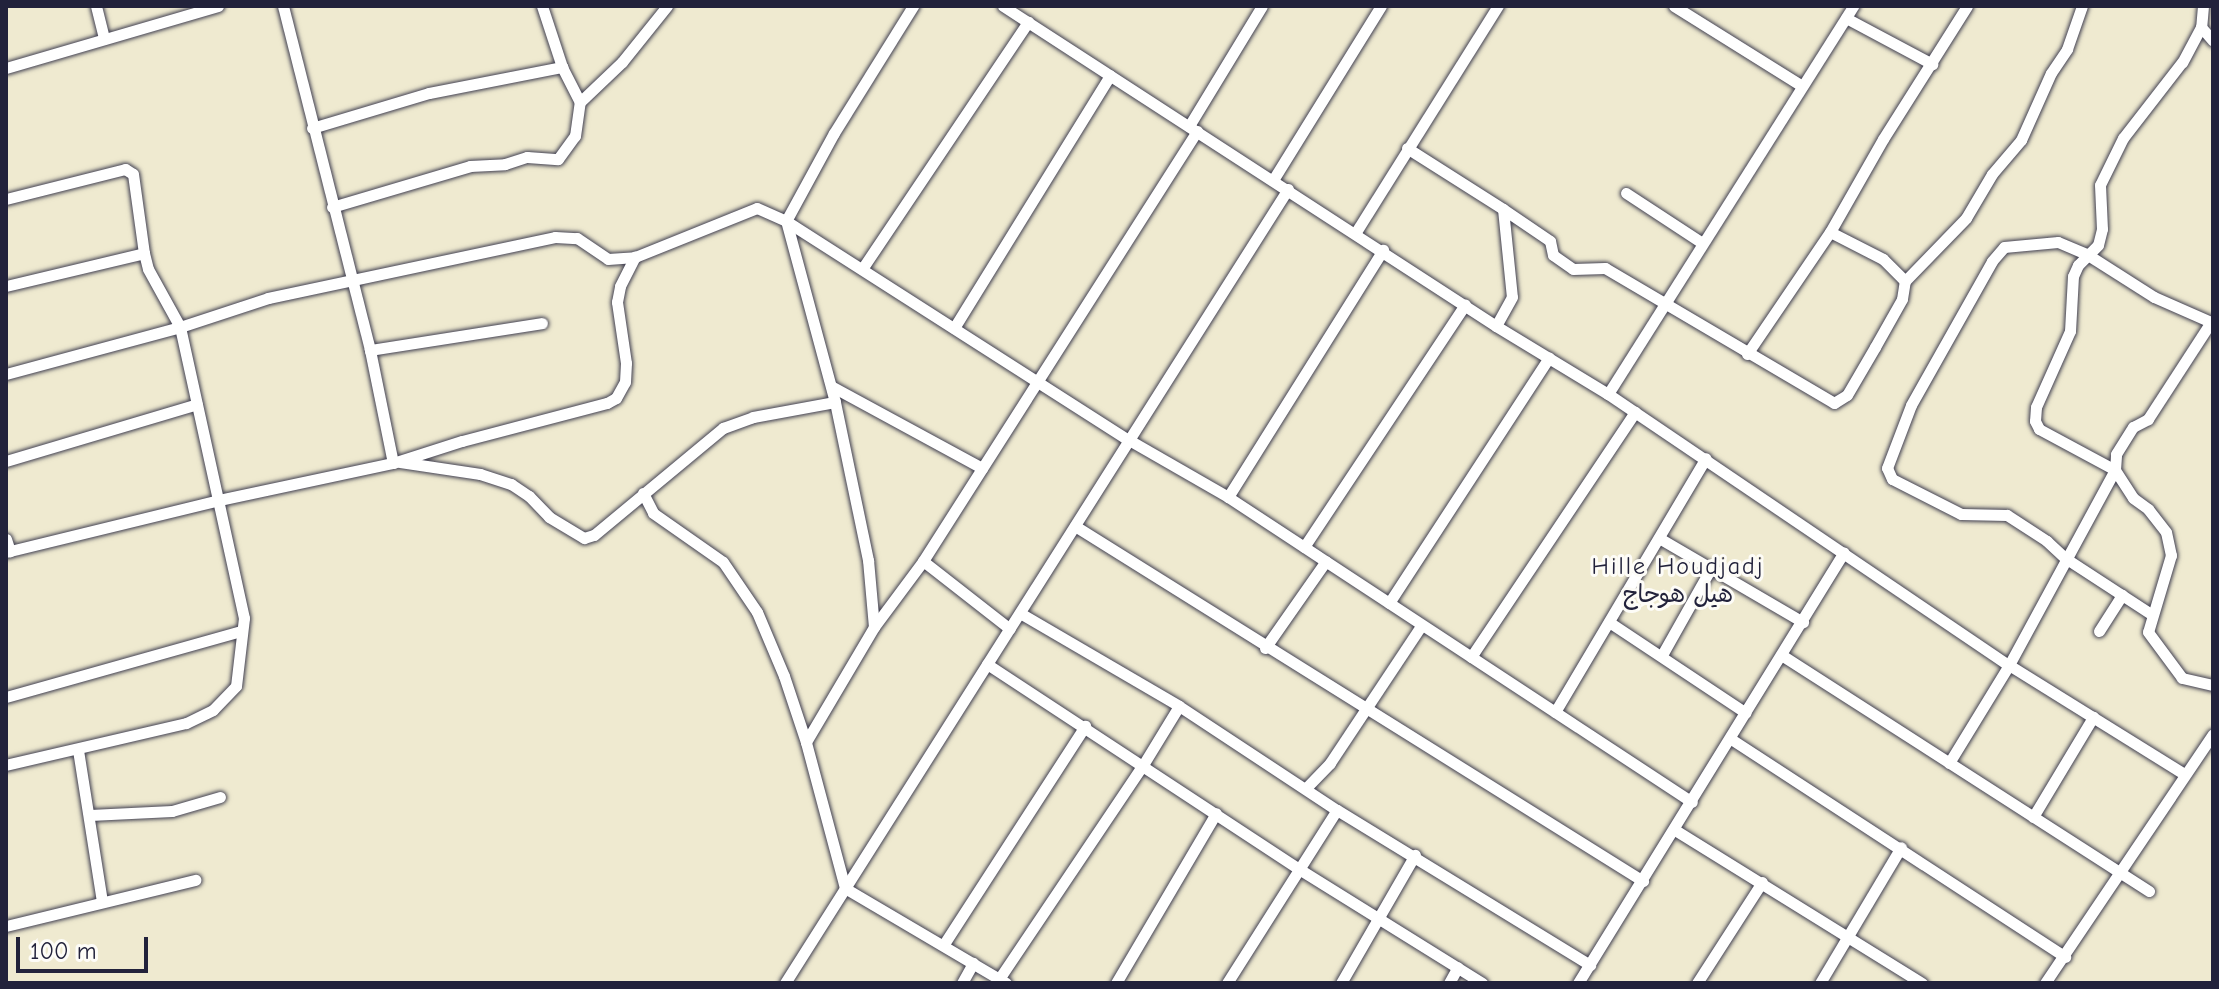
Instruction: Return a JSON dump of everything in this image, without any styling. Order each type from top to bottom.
[{"type":"street","points":[[96,6],[104,39]]},
{"type":"street","points":[[6,68],[196,9],[218,6]]},
{"type":"street","points":[[283,6],[396,462]]},
{"type":"street","points":[[332,207],[470,166],[505,164],[527,157],[558,159],[575,136],[580,102],[562,67],[542,6]]},
{"type":"street","points":[[580,102],[622,62],[667,6]]},
{"type":"street","points":[[874,627],[868,560],[835,402],[786,221],[834,133],[913,6]]},
{"type":"street","points":[[1003,6],[1356,232],[1496,326],[1608,394],[2009,665],[2184,774]]},
{"type":"street","points":[[806,742],[874,627],[923,561],[1037,381],[1193,128],[1262,6]]},
{"type":"street","points":[[1273,180],[1381,6]]},
{"type":"street","points":[[1356,232],[1498,6]]},
{"type":"street","points":[[1674,6],[1802,86]]},
{"type":"street","points":[[1608,394],[1853,6]]},
{"type":"street","points":[[1747,354],[1830,232],[1883,139],[1967,6]]},
{"type":"street","points":[[1407,148],[1550,241],[1553,255],[1573,269],[1605,268],[1663,305],[1834,403],[1847,395],[1875,347],[1902,299],[1905,281],[1966,218],[1992,174],[2021,140],[2051,73],[2067,49],[2082,6]]},
{"type":"street","points":[[2203,6],[2201,27],[2182,62],[2117,149],[2100,185],[2102,229],[2098,245],[2073,276],[2070,331],[2036,407],[2035,421],[2039,429],[2115,470],[2133,498],[2166,532],[2171,555],[2148,632],[2182,678],[2213,685]]},
{"type":"street","points":[[1846,18],[1932,64]]},
{"type":"street","points":[[862,269],[1028,22]]},
{"type":"street","points":[[2201,27],[2213,41]]},
{"type":"street","points":[[312,128],[429,93],[562,67]]},
{"type":"street","points":[[954,328],[1110,75]]},
{"type":"street","points":[[6,199],[130,170],[148,269],[180,327],[244,618],[236,686],[213,710],[186,723],[6,765]]},
{"type":"street","points":[[785,983],[1288,189]]},
{"type":"street","points":[[1626,193],[1702,243]]},
{"type":"street","points":[[6,374],[180,327],[268,298],[350,278],[565,236],[577,238],[608,259],[635,257],[751,208],[786,221],[1129,440],[1228,497],[1692,802]]},
{"type":"street","points":[[1496,326],[1512,297],[1503,209]]},
{"type":"street","points":[[1830,232],[1883,259],[1905,281]]},
{"type":"street","points":[[1949,763],[2009,665],[2065,558],[2115,470],[2116,454],[2133,427],[2148,419],[2212,322],[2154,297],[2088,255],[2058,242],[2012,244],[1997,252],[1911,405],[1887,468],[1892,479],[1961,514],[2007,515],[2047,541],[2065,558],[2151,614]]},
{"type":"street","points":[[1228,497],[1383,250]]},
{"type":"street","points":[[6,286],[144,253]]},
{"type":"street","points":[[7,547],[396,462],[616,398],[626,372],[617,302],[620,286],[635,257]]},
{"type":"street","points":[[1304,547],[1465,305]]},
{"type":"street","points":[[370,350],[542,323]]},
{"type":"street","points":[[1389,603],[1549,358]]},
{"type":"street","points":[[831,386],[982,468]]},
{"type":"street","points":[[396,462],[480,474],[511,484],[573,535],[584,538],[594,535],[723,428],[753,417],[835,402]]},
{"type":"street","points":[[6,461],[197,404]]},
{"type":"street","points":[[1471,657],[1635,412]]},
{"type":"street","points":[[1555,712],[1706,458]]},
{"type":"street","points":[[643,493],[653,513],[723,562],[757,612],[784,676],[806,742],[845,888],[1003,981],[1179,706]]},
{"type":"street","points":[[1075,526],[1265,648],[1643,881]]},
{"type":"street","points":[[1659,538],[1803,622]]},
{"type":"street","points":[[1578,983],[1783,656],[1844,552]]},
{"type":"street","points":[[923,561],[1010,629]]},
{"type":"street","points":[[1265,648],[1326,561]]},
{"type":"street","points":[[1662,655],[1711,568]]},
{"type":"street","points":[[2099,631],[2122,595]]},
{"type":"street","points":[[1020,613],[1179,706],[1337,810],[1590,965]]},
{"type":"street","points":[[1609,622],[1746,713]]},
{"type":"street","points":[[1306,788],[1330,763],[1421,626]]},
{"type":"street","points":[[6,697],[241,631]]},
{"type":"street","points":[[1783,656],[2149,891]]},
{"type":"street","points":[[987,664],[1299,869],[1482,983]]},
{"type":"street","points":[[2033,817],[2093,717]]},
{"type":"street","points":[[944,944],[1085,726]]},
{"type":"street","points":[[2045,983],[2213,734]]},
{"type":"street","points":[[1731,739],[1901,847],[2065,957]]},
{"type":"street","points":[[78,750],[102,902]]},
{"type":"street","points":[[90,815],[172,811],[220,797]]},
{"type":"street","points":[[1227,983],[1337,810]]},
{"type":"street","points":[[1116,983],[1216,813]]},
{"type":"street","points":[[1675,830],[1922,983]]},
{"type":"street","points":[[1820,983],[1901,847]]},
{"type":"street","points":[[1341,983],[1381,919],[1415,855]]},
{"type":"street","points":[[6,926],[195,880]]},
{"type":"street","points":[[1697,983],[1762,882]]},
{"type":"street","points":[[962,983],[973,963]]},
{"type":"street","points":[[1449,983],[1458,967]]},
{"type":"district","name":"Hille Houdjadj هيل هوجاج","points":[[1678,581]]}]
